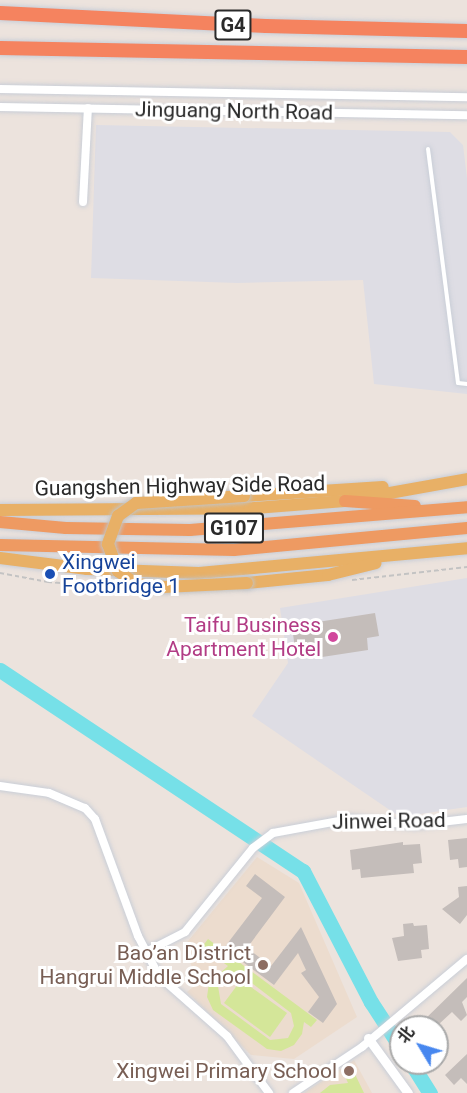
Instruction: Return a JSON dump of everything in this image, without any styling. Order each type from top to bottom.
[{"type":"highway","name":"G4","points":[[0,13],[266,26],[467,31]]},
{"type":"highway","name":"G4","points":[[0,48],[467,57]]},
{"type":"highway","points":[[345,501],[467,507]]},
{"type":"highway","name":"G107","points":[[0,522],[66,528],[190,530],[467,507]]},
{"type":"highway","name":"G107","points":[[0,545],[222,550],[467,528]]},
{"type":"main road","name":"Guangshen Highway Side Road","points":[[0,510],[255,508],[345,501],[467,479]]},
{"type":"main road","points":[[419,553],[328,575],[178,587],[136,584],[118,571],[108,544],[113,522],[136,503],[441,482]]},
{"type":"main road","points":[[0,558],[87,569],[199,573],[467,548]]},
{"type":"street","name":"Jinguang North Road","points":[[0,89],[467,97]]},
{"type":"street","name":"Jinguang North Road","points":[[0,107],[467,115]]},
{"type":"street","points":[[82,202],[88,108]]},
{"type":"street","points":[[0,786],[49,792],[85,808],[95,819],[146,952],[159,976],[227,1036],[270,1093]]},
{"type":"street","name":"Jinwei Road","points":[[146,952],[185,932],[249,852],[273,834],[350,819],[415,825],[467,819]]},
{"type":"street","points":[[293,1093],[362,1047],[370,1037],[399,1017],[467,959]]},
{"type":"street","points":[[370,1037],[408,1093]]},
{"type":"lane","points":[[428,149],[458,383],[467,384]]},
{"type":"shaded area","points":[[96,125],[450,132],[463,145],[467,178],[467,394],[374,384],[363,280],[238,283],[91,278]]},
{"type":"shaded area","points":[[467,578],[467,807],[400,817],[252,716],[288,663],[280,608]]},
{"type":"shaded area","name":"Bao’an District Hangrui Middle School","points":[[257,857],[299,883],[357,1017],[294,1059],[251,1055],[187,992],[198,983],[184,946]]},
{"type":"shaded area","name":"Xingwei Primary School","points":[[354,1060],[372,1093],[304,1093]]},
{"type":"green space","points":[[208,939],[317,1020],[311,1027],[304,1022],[302,1034],[294,1045],[281,1051],[267,1049],[213,1010],[207,997],[209,983],[228,966],[202,947]],"holes":[[[232,975],[245,978],[291,1013],[294,1026],[288,1038],[270,1040],[221,1004],[218,986]]]},
{"type":"green space","points":[[241,980],[287,1013],[270,1037],[224,1003]]},
{"type":"green space","points":[[353,1070],[364,1093],[320,1093],[330,1085],[348,1083],[344,1074]]},
{"type":"building","name":"Taifu Business Apartment Hotel","points":[[375,613],[379,636],[367,638],[368,650],[309,659],[307,647],[295,649],[292,626]]},
{"type":"building","points":[[467,838],[467,867],[459,868],[458,859],[450,860],[448,840]]},
{"type":"building","points":[[403,842],[403,845],[420,844],[422,863],[413,864],[414,873],[361,878],[360,869],[352,870],[350,850]]},
{"type":"building","points":[[255,874],[285,897],[247,948],[271,966],[301,927],[337,1004],[323,1023],[308,1012],[319,997],[301,973],[306,970],[298,953],[274,985],[224,948],[262,898],[246,886]]},
{"type":"building","points":[[467,886],[467,915],[460,924],[442,909],[459,897],[458,887]]},
{"type":"building","points":[[413,923],[414,926],[427,925],[429,949],[421,950],[422,958],[398,961],[392,938],[404,936],[403,924]]},
{"type":"building","points":[[467,978],[467,997],[462,1002],[467,1015],[461,1021],[452,1012],[449,1015],[429,1015]]},
{"type":"building","points":[[467,1054],[467,1084],[461,1078],[454,1085],[445,1075],[449,1075],[449,1071]]},
{"type":"waterway","points":[[0,670],[303,871],[371,1002],[389,1030]]},
{"type":"waterway","points":[[419,1075],[430,1093]]},
{"type":"place","name":"Xingwei Footbridge 1","points":[[50,574]]},
{"type":"place","name":"Taifu Business Apartment Hotel","points":[[333,637]]},
{"type":"place","name":"Bao’an District Hangrui Middle School","points":[[263,965]]},
{"type":"place","name":"Xingwei Primary School","points":[[349,1071]]}]
